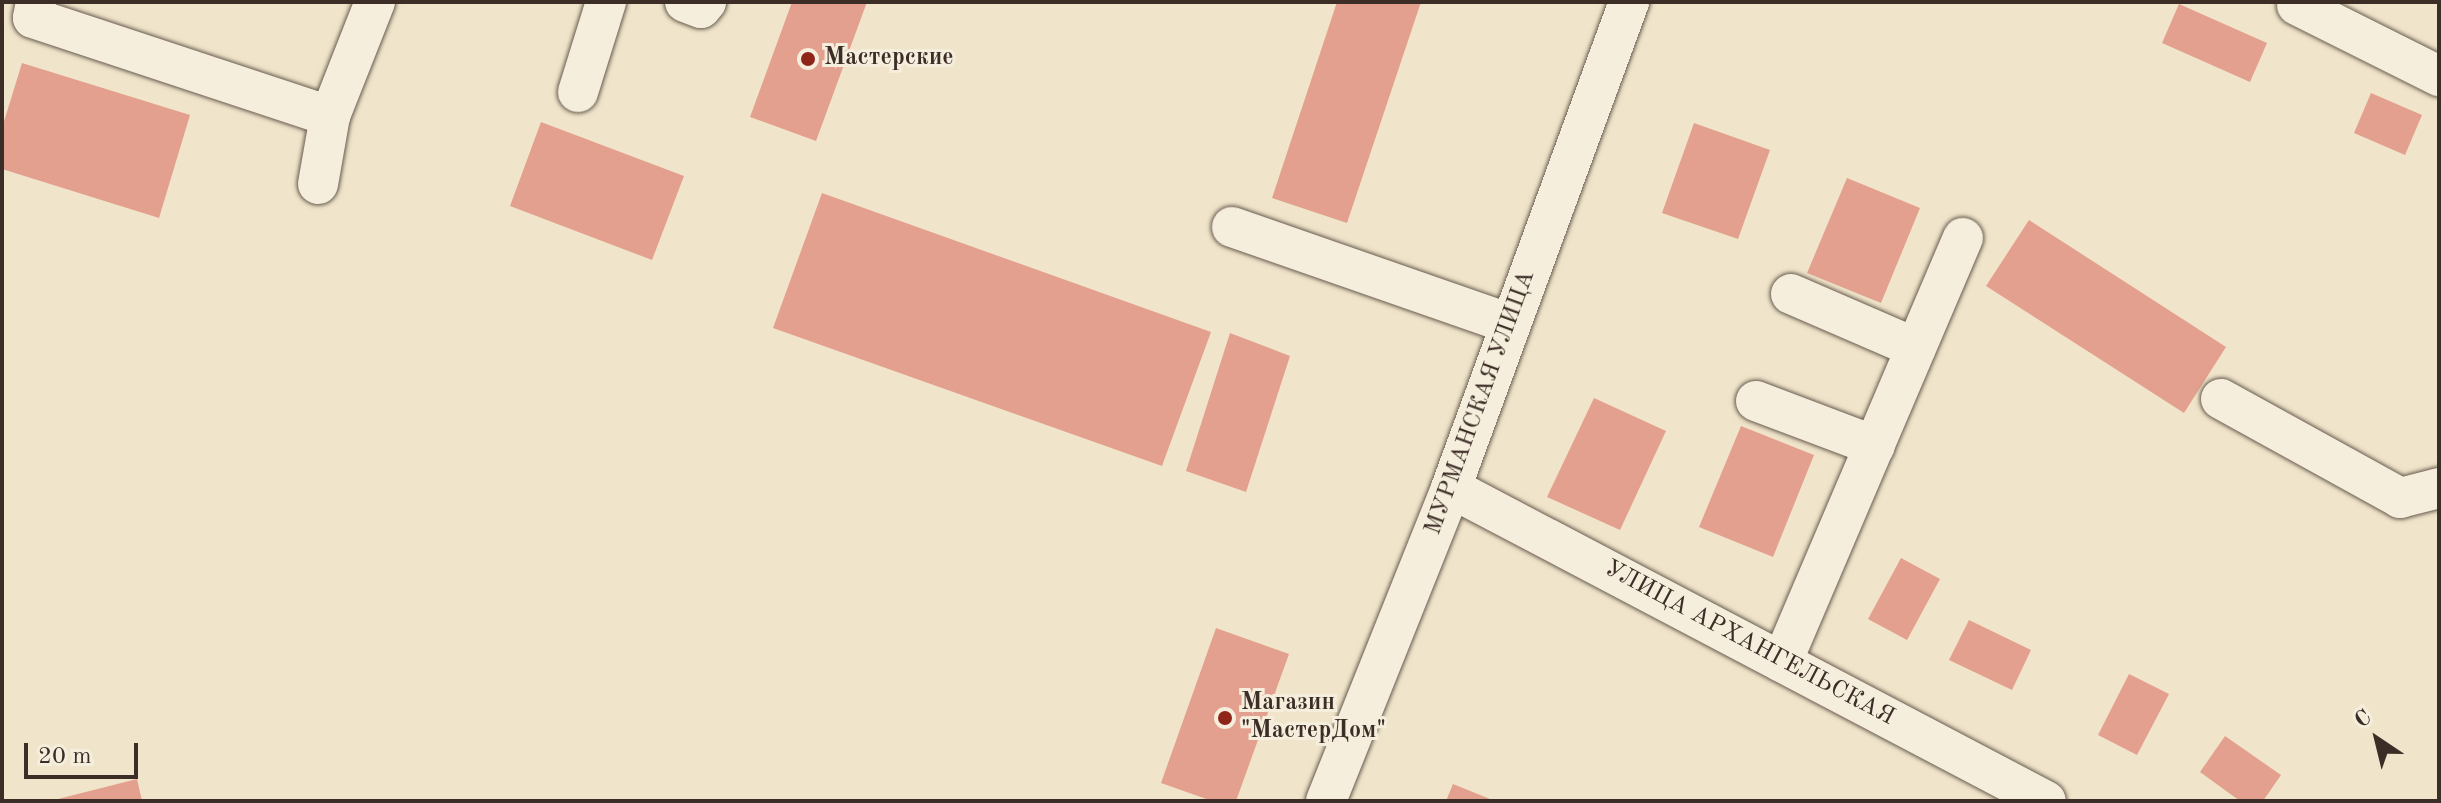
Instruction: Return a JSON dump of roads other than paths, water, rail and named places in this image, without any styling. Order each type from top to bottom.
[{"type":"street","points":[[36,2],[33,18],[330,116]]},
{"type":"street","points":[[318,184],[330,116],[375,2]]},
{"type":"street","points":[[578,92],[606,2]]},
{"type":"street","points":[[685,2],[701,8],[706,2]]},
{"type":"street","name":"МУРМАНСКАЯ УЛИЦА","points":[[1326,801],[1451,488],[1629,2]]},
{"type":"street","points":[[2297,5],[2439,76]]},
{"type":"street","points":[[1232,227],[1511,324]]},
{"type":"street","points":[[1782,662],[1963,238]]},
{"type":"street","points":[[1791,294],[1916,348]]},
{"type":"street","points":[[2221,399],[2400,498],[2439,488]]},
{"type":"street","points":[[1756,401],[1875,446]]},
{"type":"street","name":"УЛИЦА АРХАНГЕЛЬСКАЯ","points":[[1451,488],[2046,801]]},
{"type":"place","name":"Мастерские","points":[[808,59]]},
{"type":"place","name":"Магазин \"МастерДом\"","points":[[1225,718]]}]
